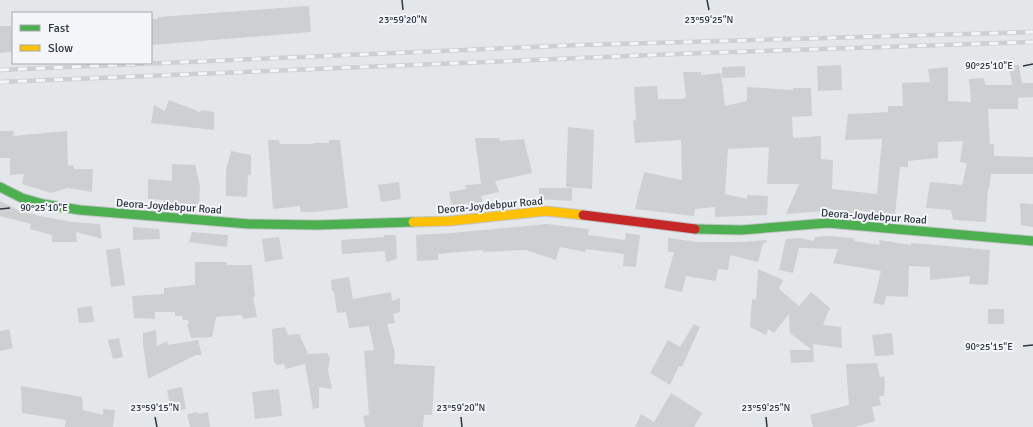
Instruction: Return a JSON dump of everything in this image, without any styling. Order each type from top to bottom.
[{"type":"street","name":"Deora-Joydebpur Road","points":[[0,187],[22,198],[42,204],[80,210],[249,224],[304,225],[450,221],[496,215],[546,211],[697,229],[741,230],[828,223],[1033,241]]},
{"type":"building","points":[[309,6],[311,32],[152,45],[152,19],[158,19],[158,17]]},
{"type":"building","points":[[0,26],[11,26],[12,52],[0,53]]},
{"type":"building","points":[[841,65],[842,90],[818,91],[817,66]]},
{"type":"building","points":[[1019,65],[1022,83],[1033,83],[1033,97],[1018,98],[1018,109],[988,109],[990,144],[994,144],[994,156],[1033,157],[1033,174],[991,174],[988,189],[986,222],[953,220],[951,210],[926,208],[930,182],[962,185],[967,163],[960,162],[963,141],[938,142],[938,158],[908,161],[908,167],[900,167],[895,214],[883,214],[859,210],[858,213],[827,211],[786,214],[799,184],[767,184],[769,147],[728,149],[725,194],[747,199],[747,195],[768,196],[767,215],[715,217],[715,207],[695,209],[694,216],[635,209],[644,172],[682,180],[681,140],[635,143],[633,120],[636,121],[634,87],[657,86],[658,99],[681,99],[686,98],[683,72],[701,72],[701,75],[721,73],[725,106],[747,101],[747,87],[793,90],[793,88],[811,88],[812,116],[792,117],[793,138],[821,136],[821,159],[833,160],[832,189],[877,194],[882,139],[845,140],[848,114],[888,112],[888,106],[903,106],[902,83],[930,82],[928,69],[948,67],[948,101],[971,102],[969,79],[984,78],[985,85],[1012,85],[1009,66]]},
{"type":"building","points":[[745,66],[745,77],[722,78],[722,67]]},
{"type":"building","points":[[169,100],[200,112],[201,110],[214,112],[214,130],[151,123],[154,105],[165,111]]},
{"type":"building","points":[[568,127],[594,130],[592,189],[566,187]]},
{"type":"building","points":[[0,131],[14,131],[13,136],[67,131],[68,166],[73,165],[74,169],[93,169],[92,192],[68,188],[51,193],[22,184],[24,174],[10,175],[10,158],[0,158]]},
{"type":"building","points":[[475,138],[500,138],[499,141],[524,139],[532,173],[495,181],[499,192],[481,196],[483,204],[468,206],[468,203],[452,207],[449,192],[466,189],[465,185],[481,184]]},
{"type":"building","points":[[268,140],[279,140],[280,144],[313,144],[329,143],[329,140],[340,140],[348,208],[314,212],[301,212],[300,206],[273,209]]},
{"type":"building","points":[[231,151],[251,155],[251,176],[248,175],[247,197],[226,196],[226,170]]},
{"type":"building","points":[[172,164],[195,165],[200,186],[199,206],[164,204],[164,200],[148,199],[148,179],[172,181]]},
{"type":"building","points":[[399,182],[401,199],[381,202],[378,185]]},
{"type":"building","points":[[539,188],[572,188],[572,201],[539,199]]},
{"type":"building","points":[[0,201],[18,210],[40,216],[72,222],[100,224],[102,239],[76,232],[77,242],[52,242],[52,235],[30,229],[31,224],[0,216]]},
{"type":"building","points":[[1020,203],[1033,204],[1033,227],[1021,225]]},
{"type":"building","points":[[546,224],[589,229],[588,235],[625,240],[626,233],[640,235],[636,267],[623,266],[624,254],[586,249],[585,252],[560,247],[556,260],[526,250],[483,252],[483,250],[438,254],[438,260],[417,261],[416,235]]},
{"type":"building","points":[[133,227],[159,229],[160,239],[133,240]]},
{"type":"building","points":[[192,232],[228,235],[227,247],[189,242]]},
{"type":"building","points":[[384,235],[396,235],[397,259],[386,262],[385,251],[342,254],[341,240],[384,237]]},
{"type":"building","points":[[828,236],[854,238],[854,241],[880,245],[879,240],[911,245],[911,243],[990,250],[988,285],[969,284],[970,276],[930,280],[930,267],[909,266],[908,297],[886,296],[884,305],[873,303],[881,271],[833,263],[838,249],[799,248],[793,273],[779,270],[786,239],[800,238],[814,241],[815,237]]},
{"type":"building","points":[[279,237],[283,259],[265,262],[262,239]]},
{"type":"building","points":[[668,238],[697,242],[741,242],[767,240],[766,243],[763,243],[758,262],[730,255],[728,270],[718,269],[716,281],[686,276],[682,292],[664,288],[674,252],[668,252]]},
{"type":"building","points":[[120,248],[125,285],[111,287],[106,250]]},
{"type":"building","points":[[195,262],[227,262],[227,265],[252,265],[255,297],[253,297],[257,317],[243,319],[242,315],[216,317],[212,337],[191,338],[187,324],[189,324],[188,320],[183,320],[182,316],[175,316],[175,312],[155,312],[155,319],[134,318],[132,296],[164,294],[164,288],[195,285]]},
{"type":"building","points":[[758,269],[783,280],[779,289],[799,306],[811,292],[830,308],[823,325],[841,327],[842,348],[813,344],[814,362],[791,363],[790,350],[812,350],[790,333],[789,314],[774,333],[768,329],[766,335],[750,327],[752,299],[756,300]]},
{"type":"building","points":[[349,277],[353,299],[391,292],[392,301],[400,298],[400,312],[393,314],[395,323],[387,324],[395,353],[394,364],[435,366],[432,415],[424,415],[423,427],[365,427],[363,416],[369,415],[364,351],[374,350],[369,326],[349,328],[346,312],[337,313],[334,291],[332,291],[331,280]]},
{"type":"building","points":[[92,306],[94,322],[79,323],[77,308]]},
{"type":"building","points":[[988,309],[1004,309],[1004,324],[988,324]]},
{"type":"building","points":[[694,324],[700,327],[682,367],[679,366],[670,385],[650,373],[668,340],[680,347]]},
{"type":"building","points":[[285,327],[288,335],[299,334],[308,354],[327,353],[330,358],[328,370],[332,389],[319,387],[319,408],[313,409],[305,364],[286,369],[284,364],[277,365],[274,362],[272,329]]},
{"type":"building","points":[[9,329],[13,348],[0,351],[0,331]]},
{"type":"building","points":[[156,330],[157,346],[167,341],[168,345],[198,340],[202,355],[196,355],[148,379],[143,333]]},
{"type":"building","points":[[892,333],[894,355],[875,356],[872,335]]},
{"type":"building","points":[[119,338],[123,357],[113,359],[108,340]]},
{"type":"building","points":[[877,363],[880,377],[884,376],[885,382],[884,396],[879,396],[881,405],[872,407],[875,421],[855,427],[813,427],[810,415],[849,405],[846,364]]},
{"type":"building","points":[[21,386],[82,397],[83,410],[103,415],[103,409],[115,410],[113,427],[65,427],[66,420],[22,413]]},
{"type":"building","points":[[182,387],[186,409],[171,412],[167,390]]},
{"type":"building","points":[[279,389],[282,416],[255,419],[252,392]]},
{"type":"building","points":[[671,393],[702,413],[694,427],[635,427],[641,414],[654,422]]},
{"type":"building","points":[[198,412],[198,414],[208,412],[210,427],[190,427],[187,414]]},
{"type":"railway","points":[[152,63],[580,45],[1033,32]]},
{"type":"railway","points":[[0,82],[701,53],[1033,42]]},
{"type":"railway","points":[[0,70],[139,64]]},
{"type":"traffic: fast","points":[[0,187],[22,198],[43,204],[80,210],[249,224],[317,225],[413,222]]},
{"type":"traffic: fast","points":[[695,229],[741,230],[828,223],[1033,241]]},
{"type":"traffic: slow","points":[[413,222],[450,221],[546,211],[583,215]]},
{"type":"traffic: jam","points":[[583,215],[695,229]]}]
